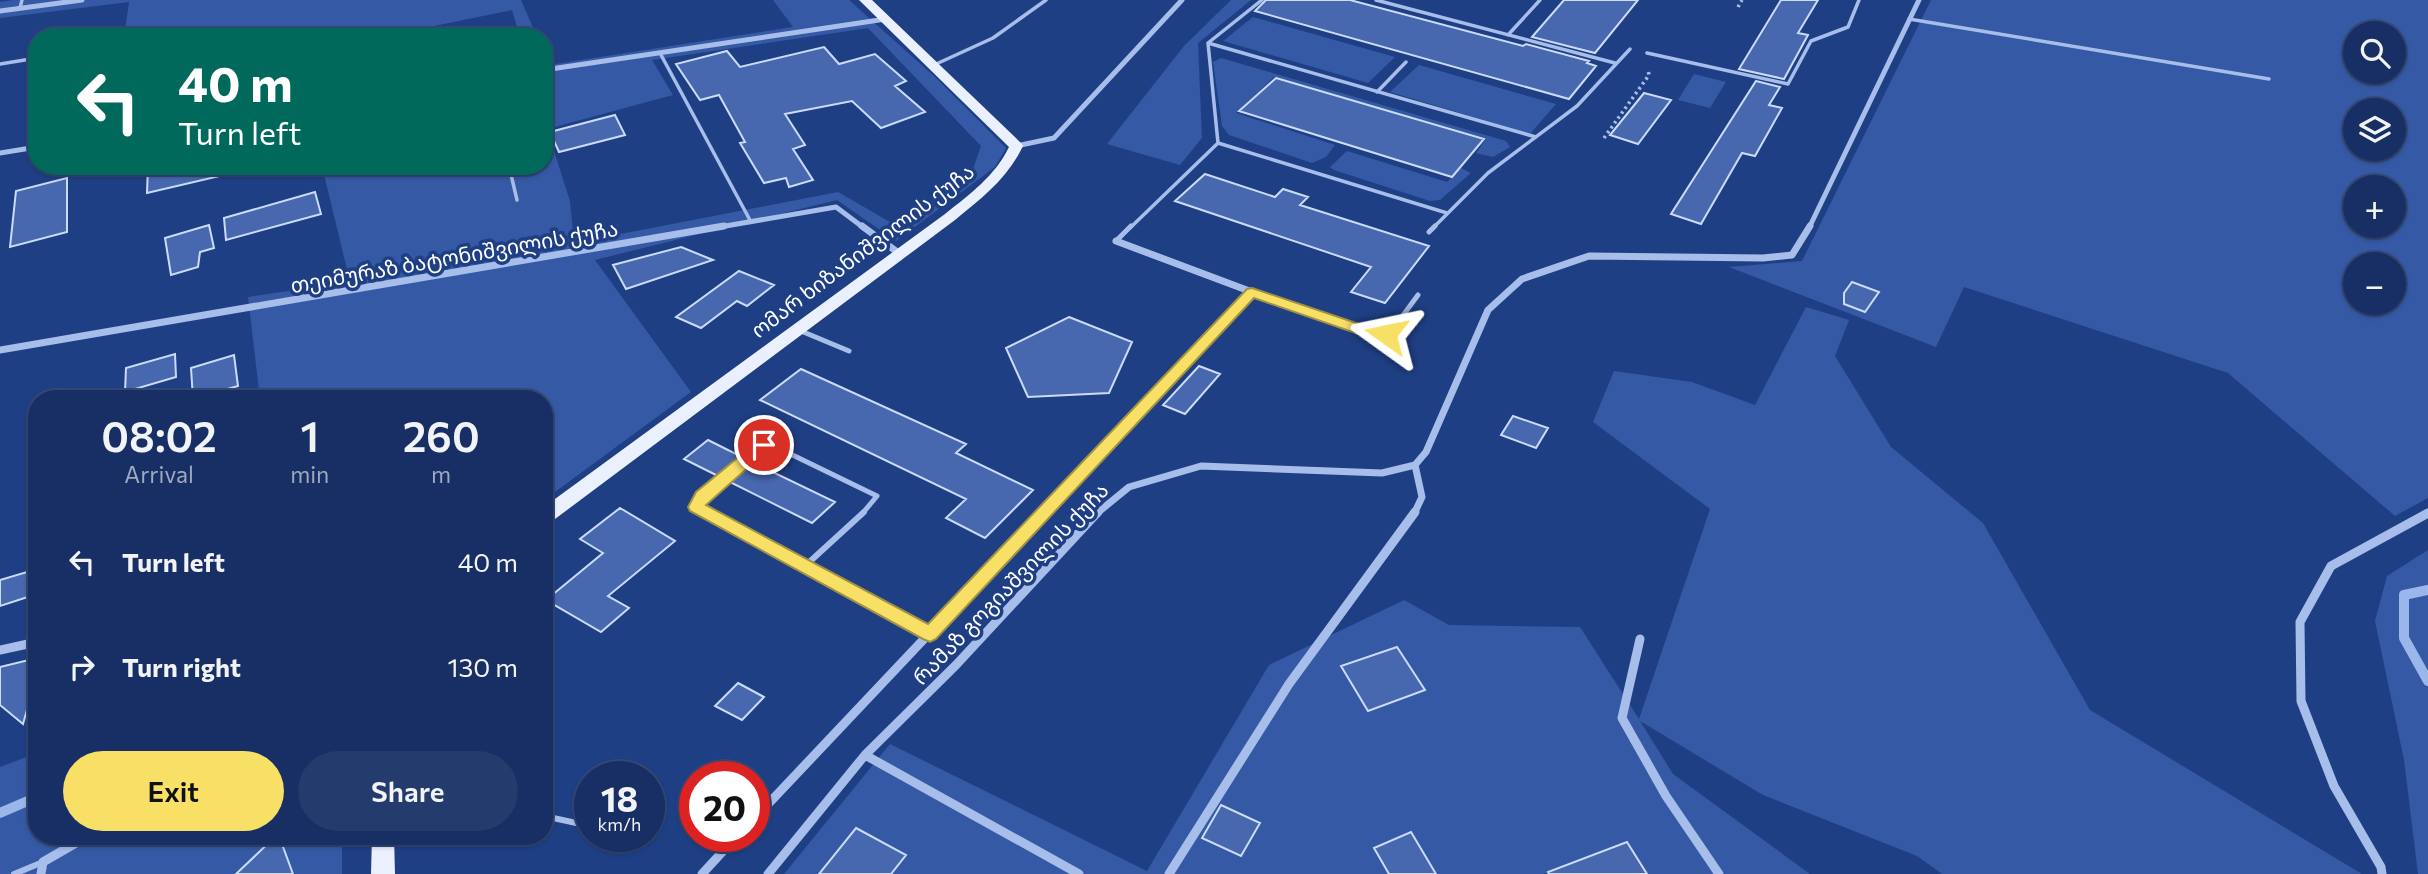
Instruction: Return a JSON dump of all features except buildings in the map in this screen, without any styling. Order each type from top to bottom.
[{"type":"main road","points":[[865,0],[1016,146]]},
{"type":"main road","name":"ომარ ხიზანიშვილის ქუჩა","points":[[553,510],[900,254],[998,178],[1011,160],[1016,146]]},
{"type":"main road","points":[[382,845],[383,874]]},
{"type":"street","points":[[0,11],[82,0]]},
{"type":"street","points":[[1016,146],[1054,138],[1182,0]]},
{"type":"street","points":[[1169,874],[1289,684],[1367,574],[1411,520],[1422,497],[1415,465],[1426,452],[1488,310],[1522,279],[1589,256],[1763,258],[1792,255],[1810,226],[1919,0]]},
{"type":"street","points":[[553,69],[886,19]]},
{"type":"street","points":[[0,153],[28,148]]},
{"type":"street","name":"თეიმურაზ ბატონიშვილის ქუჩა","points":[[0,350],[836,207],[900,254]]},
{"type":"street","points":[[770,802],[1252,292],[1116,242]]},
{"type":"street","name":"რამაზ გოგიაშვილის ქუჩა","points":[[768,874],[865,755],[956,665],[1100,510],[1129,487],[1201,466],[1382,473],[1415,465]]},
{"type":"street","points":[[2382,874],[2381,867],[2334,786],[2301,701],[2300,622],[2332,566],[2428,513]]},
{"type":"street","points":[[1640,639],[1622,718],[1666,796],[1719,874]]},
{"type":"street","points":[[0,650],[28,644]]},
{"type":"street","points":[[865,755],[1079,874]]},
{"type":"street","points":[[41,874],[43,862],[72,845]]},
{"type":"street","points":[[702,874],[722,852]]},
{"type":"lane","points":[[20,8],[22,0]]},
{"type":"lane","points":[[934,65],[956,58],[1007,30],[1046,0]]},
{"type":"lane","points":[[1208,43],[1262,0]]},
{"type":"lane","points":[[1376,0],[1615,63]]},
{"type":"lane","points":[[1507,35],[1540,0]]},
{"type":"lane","points":[[1647,52],[1788,84],[1792,82],[1811,41],[1849,27],[1859,0]]},
{"type":"lane","points":[[1909,19],[2269,79]]},
{"type":"lane","points":[[1208,43],[1536,137]]},
{"type":"lane","points":[[1208,43],[1218,143]]},
{"type":"lane","points":[[1429,232],[1488,173],[1577,106],[1630,49]]},
{"type":"lane","points":[[660,53],[751,222]]},
{"type":"lane","points":[[0,64],[28,59]]},
{"type":"lane","points":[[1377,92],[1406,62]]},
{"type":"lane","points":[[1218,143],[1447,213]]},
{"type":"lane","points":[[1116,242],[1218,143]]},
{"type":"lane","points":[[511,175],[517,200]]},
{"type":"lane","points":[[1252,292],[1381,335],[1393,330],[1418,295]]},
{"type":"lane","points":[[798,330],[849,351]]},
{"type":"lane","points":[[805,566],[872,505],[877,496],[774,446],[764,445],[702,496],[696,507],[930,634]]},
{"type":"lane","points":[[553,818],[574,823]]},
{"type":"lane","points":[[14,874],[43,862]]},
{"type":"path","points":[[1738,7],[1742,0]]},
{"type":"path","points":[[1604,138],[1649,75],[1647,52]]},
{"type":"shaded area","points":[[521,0],[533,28],[517,28],[512,10],[424,28],[125,28],[129,2],[0,18],[0,2]]},
{"type":"shaded area","points":[[773,0],[849,0],[936,78],[1006,148],[995,167],[896,241],[837,200],[595,260],[691,392],[553,493],[553,390],[259,390],[248,297],[350,282],[324,175],[553,175],[553,148],[570,201],[574,243],[838,192],[897,226],[973,169],[981,146],[868,28],[652,60],[673,95],[553,127],[553,64],[793,27]]},
{"type":"shaded area","points":[[1231,0],[1251,0],[1198,43],[1202,138],[1180,165],[1107,144],[1184,46]]},
{"type":"shaded area","points":[[1931,0],[2428,0],[2428,498],[2395,516],[2228,373],[1964,287],[1936,347],[1729,267],[1802,261]]},
{"type":"shaded area","points":[[1253,17],[1395,57],[1368,83],[1223,41]]},
{"type":"shaded area","points":[[1221,58],[1506,141],[1510,147],[1493,157],[1476,153],[1486,139],[1274,77],[1236,113],[1335,145],[1326,157],[1312,163],[1229,135],[1222,126],[1213,62]]},
{"type":"shaded area","points":[[1419,65],[1556,104],[1530,134],[1390,92]]},
{"type":"shaded area","points":[[1694,74],[1726,82],[1710,108],[1678,100]]},
{"type":"shaded area","points":[[1347,151],[1447,182],[1461,168],[1471,173],[1440,200],[1430,201],[1330,167]]},
{"type":"shaded area","points":[[1806,307],[1849,320],[1835,356],[1891,447],[1983,523],[2090,710],[2362,874],[1942,874],[1917,856],[1763,795],[1640,721],[1673,774],[1810,874],[784,874],[890,744],[1147,871],[1269,665],[1404,600],[1449,625],[1580,627],[1639,719],[1710,509],[1593,422],[1614,371],[1692,382],[1755,405]]},
{"type":"shaded area","points":[[2428,550],[2428,874],[2418,874],[2404,760],[2375,621],[2387,576]]},
{"type":"shaded area","points":[[28,756],[28,845],[342,845],[342,874],[0,874],[0,767]]},
{"type":"waterway","points":[[2428,590],[2404,595],[2404,638],[2428,681]]},
{"type":"waterway","points":[[0,813],[28,801]]},
{"type":"route","points":[[764,445],[702,496],[696,507],[930,634],[1252,292],[1370,333],[1386,334]]}]
